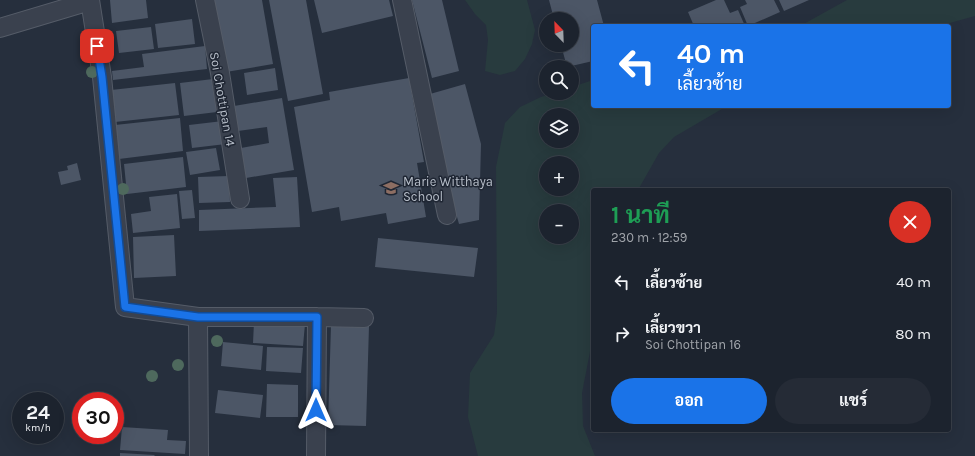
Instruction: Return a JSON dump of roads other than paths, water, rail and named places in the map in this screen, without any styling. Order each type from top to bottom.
[{"type":"street","name":"Soi Chottipan 14","points":[[205,0],[220,73],[240,199]]},
{"type":"street","points":[[402,0],[447,215]]},
{"type":"street","points":[[0,28],[90,1],[102,77],[125,307],[198,317],[364,318]]},
{"type":"street","points":[[198,317],[199,456]]},
{"type":"street","points":[[316,456],[317,317]]},
{"type":"place","name":"Marie Witthaya School","points":[[391,188]]}]
